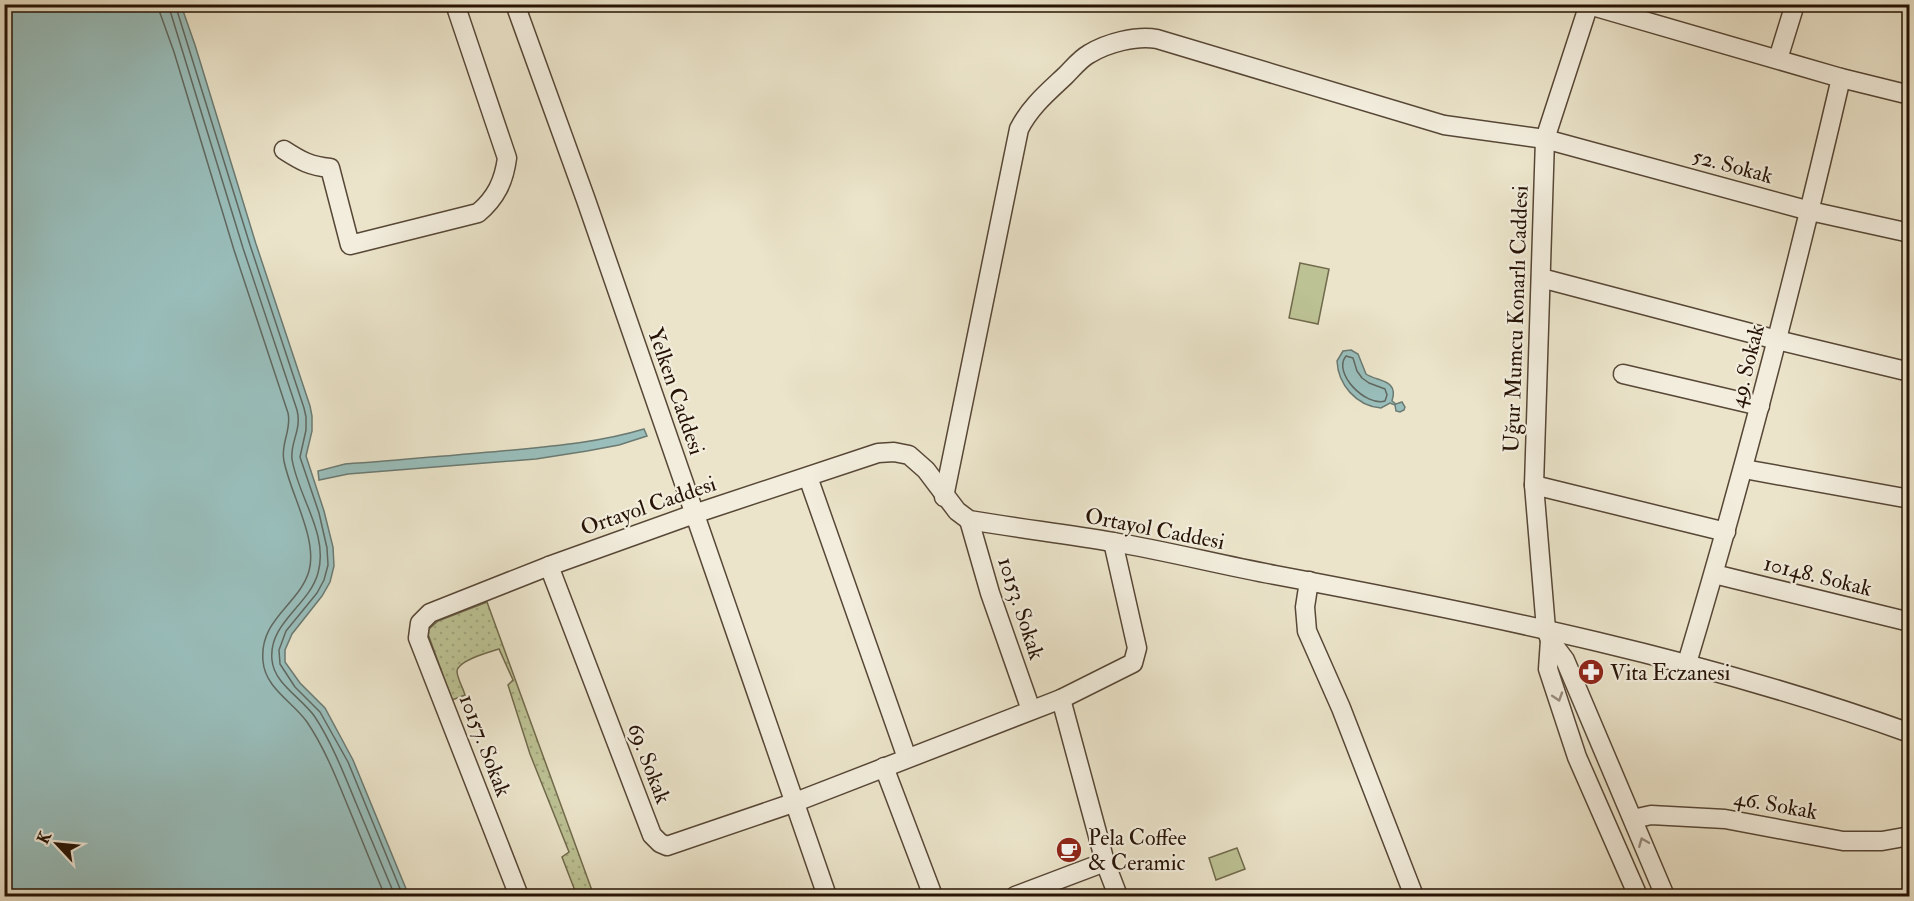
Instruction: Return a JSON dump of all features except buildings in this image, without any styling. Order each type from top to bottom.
[{"type":"street","points":[[284,150],[301,162],[330,168],[350,245],[478,213],[497,192],[507,158],[455,4]]},
{"type":"street","name":"Yelken Caddesi","points":[[515,4],[590,211],[826,897]]},
{"type":"street","points":[[1778,59],[1795,4]]},
{"type":"street","points":[[1589,5],[1841,78],[1910,95]]},
{"type":"street","name":"Uğur Mumcu Konarlı Caddesi","points":[[1589,5],[1545,139],[1534,485],[1548,634],[1548,669],[1577,757],[1638,897]]},
{"type":"street","name":"52. Sokak","points":[[944,497],[1019,129],[1030,111],[1090,53],[1132,38],[1157,39],[1444,125],[1545,139],[1810,211],[1910,234]]},
{"type":"street","name":"49. Sokak","points":[[1687,663],[1744,469],[1810,211],[1841,78]]},
{"type":"street","points":[[1541,278],[1777,340],[1910,372]]},
{"type":"street","points":[[1623,374],[1760,406]]},
{"type":"street","name":"Ortayol Caddesi","points":[[430,613],[549,566],[694,514],[878,453],[894,452],[909,455],[926,470],[944,497],[969,520],[1113,542],[1426,603],[1548,634],[1687,663],[1860,715],[1910,733]]},
{"type":"street","points":[[1744,469],[1910,499]]},
{"type":"street","points":[[808,477],[908,758]]},
{"type":"street","points":[[1534,485],[1726,532]]},
{"type":"street","name":"10153. Sokak","points":[[969,520],[990,593],[1031,710]]},
{"type":"street","name":"69. Sokak","points":[[549,566],[652,835],[667,846],[793,802],[1061,699],[1133,663],[1137,648],[1113,542]]},
{"type":"street","name":"10148. Sokak","points":[[1714,574],[1910,622]]},
{"type":"street","points":[[1309,581],[1305,607],[1307,631],[1341,708],[1414,897]]},
{"type":"street","name":"10157. Sokak","points":[[430,613],[420,623],[418,638],[519,897]]},
{"type":"street","name":"Uğur Mumcu Konarlı Caddesi","points":[[1548,634],[1565,660],[1665,897]]},
{"type":"street","points":[[1061,699],[1105,862],[1118,897]]},
{"type":"street","points":[[884,767],[933,897]]},
{"type":"street","name":"46. Sokak","points":[[1633,819],[1651,815],[1725,819],[1843,841],[1882,841],[1910,836]]},
{"type":"street","points":[[1015,897],[1105,862]]},
{"type":"green space","points":[[1300,263],[1329,269],[1318,324],[1289,318]]},
{"type":"green space","points":[[487,602],[594,896],[577,896],[562,857],[569,852],[530,754],[508,685],[513,680],[499,649],[475,657],[459,667],[457,674],[465,695],[452,700],[428,634],[429,629],[438,621]]},
{"type":"green space","points":[[1237,848],[1245,869],[1216,880],[1209,858]]},
{"type":"water","points":[[5,4],[181,5],[310,406],[312,431],[306,456],[333,547],[334,566],[330,582],[322,596],[292,634],[285,650],[285,662],[300,683],[325,708],[353,760],[409,896],[5,896]]},
{"type":"water","points":[[1351,350],[1358,354],[1366,374],[1390,385],[1393,389],[1392,401],[1396,404],[1402,402],[1404,410],[1396,411],[1395,405],[1390,403],[1381,408],[1372,406],[1356,398],[1350,392],[1341,378],[1337,361],[1343,351]]},
{"type":"water","points":[[644,429],[647,436],[619,445],[587,451],[536,459],[348,474],[319,480],[318,471],[345,464],[568,444]]},
{"type":"place","name":"Vita Eczanesi","points":[[1591,672]]},
{"type":"place","name":"Pela Coffee & Ceramic","points":[[1069,850]]}]
